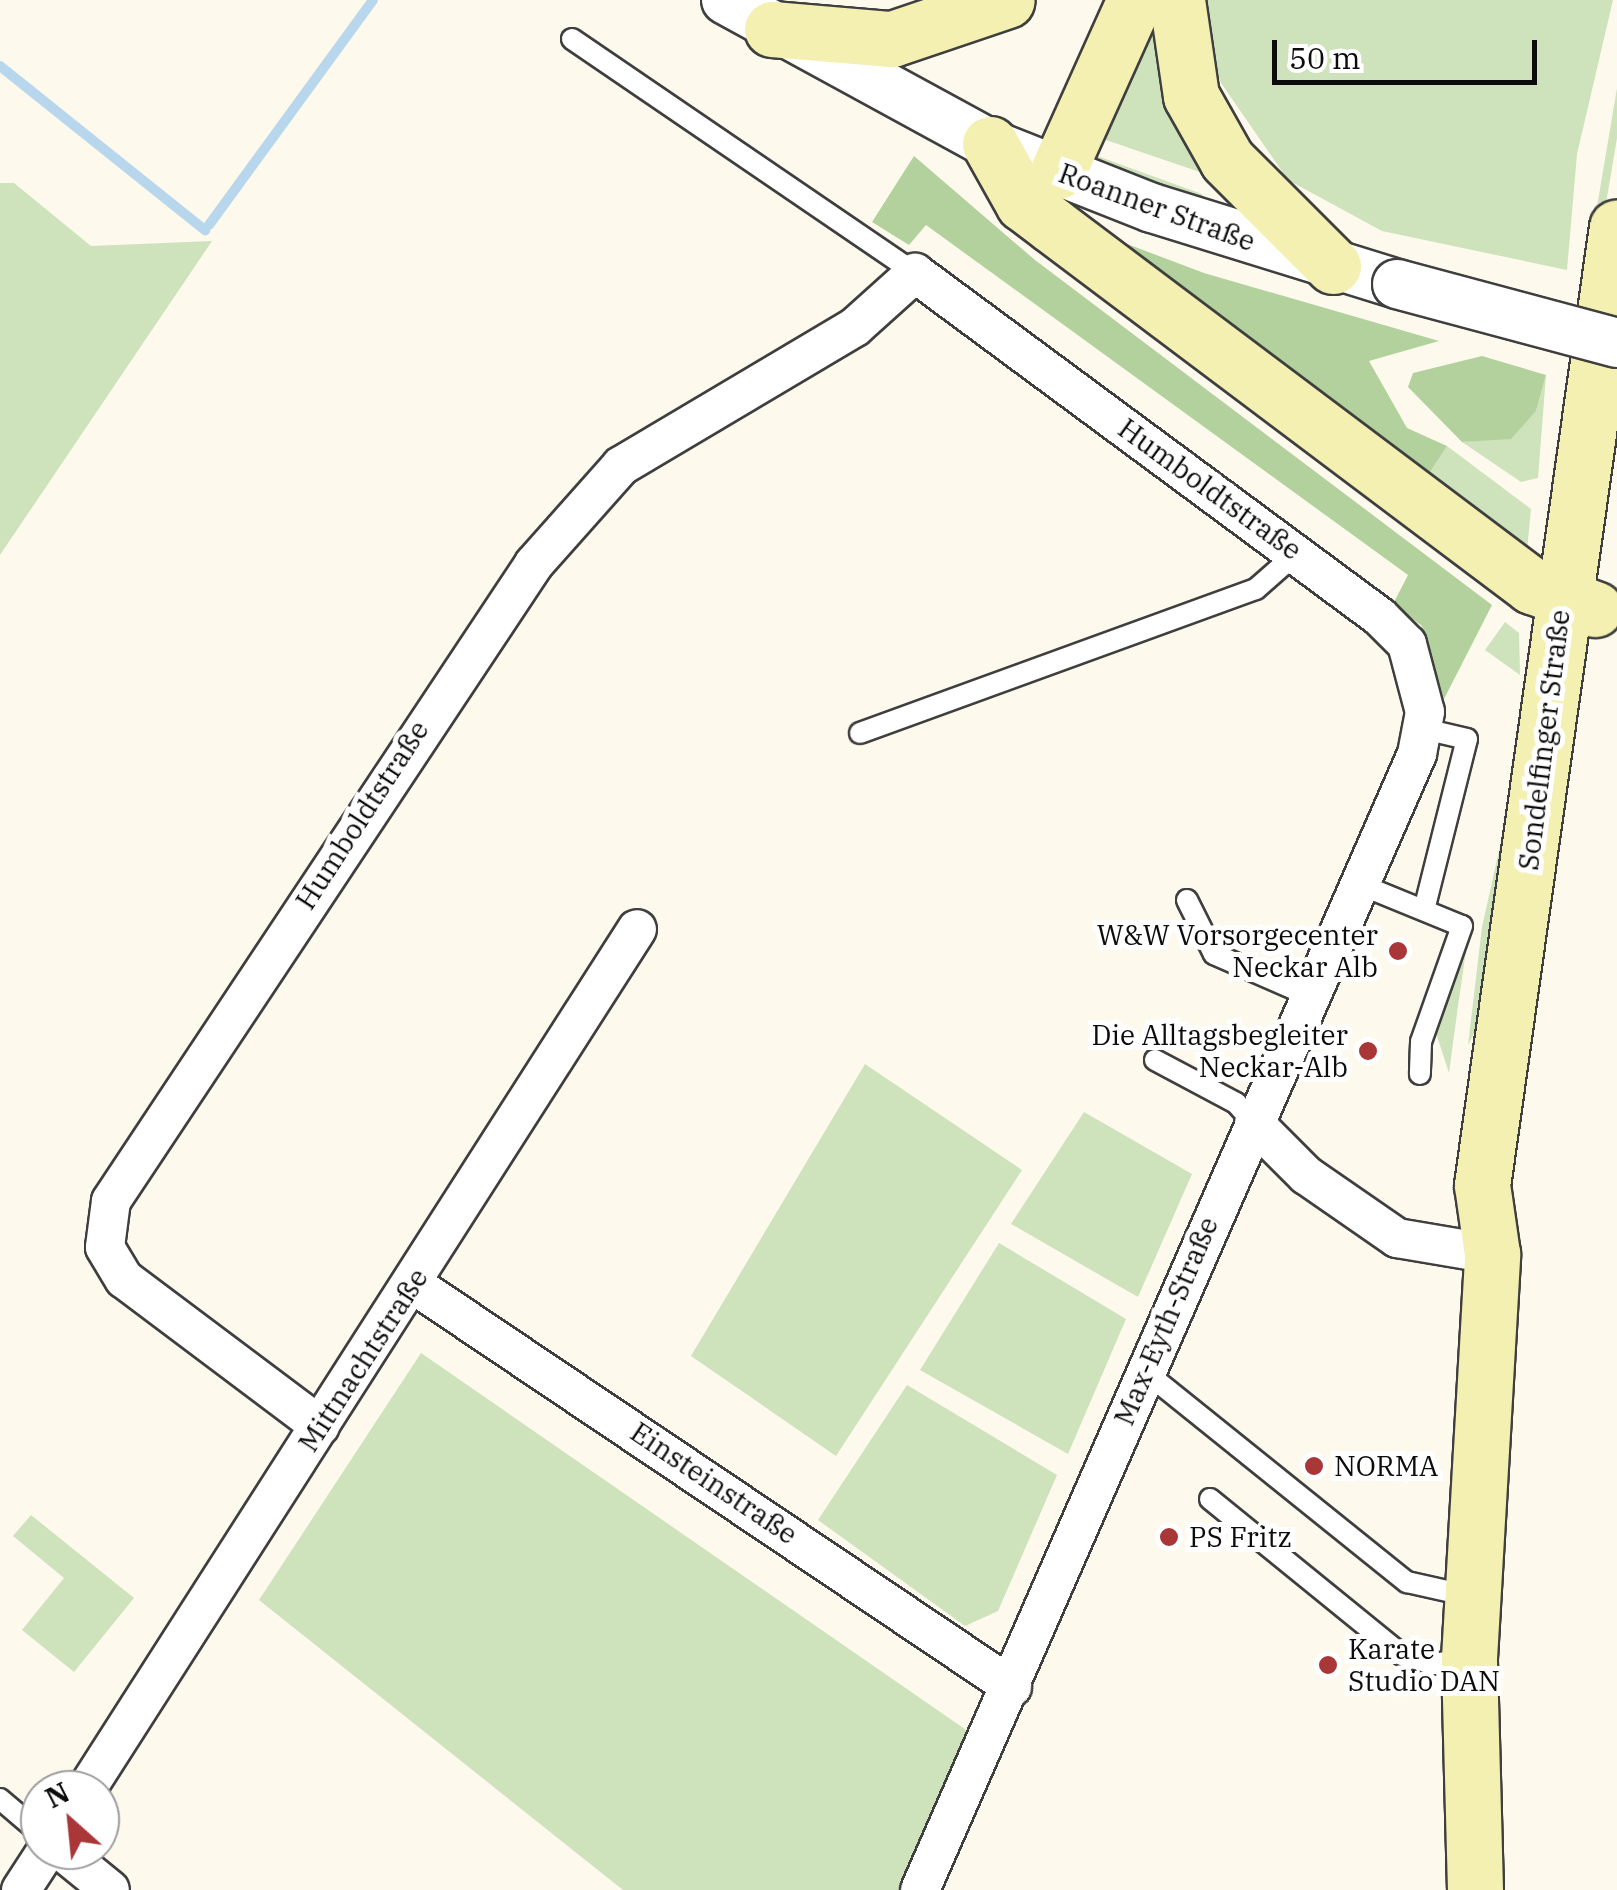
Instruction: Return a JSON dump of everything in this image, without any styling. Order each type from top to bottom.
[{"type":"main road","points":[[772,29],[892,39],[1007,0]]},
{"type":"main road","points":[[1058,171],[1134,0]]},
{"type":"main road","points":[[1178,0],[1191,96],[1227,160],[1332,266]]},
{"type":"main road","points":[[990,144],[1023,203],[1579,605]]},
{"type":"main road","name":"Sondelfinger Straße","points":[[1475,1890],[1470,1596],[1492,1254],[1482,1186],[1579,605],[1617,227]]},
{"type":"main road","name":"Sondelfinger Straße","points":[[1579,605],[1617,462]]},
{"type":"street","name":"Roanner Straße","points":[[726,0],[772,29],[990,144],[1058,171],[1332,266],[1617,342]]},
{"type":"street","name":"Humboldtstraße","points":[[320,1426],[124,1279],[105,1247],[111,1200],[157,1148],[534,564],[621,466],[856,326],[915,273],[1297,552],[1407,644],[1420,741]]},
{"type":"street","name":"Max-Eyth-Straße","points":[[920,1890],[1012,1687],[1143,1370],[1420,741]]},
{"type":"street","name":"Mittnachtstraße","points":[[99,1770],[637,929]]},
{"type":"street","points":[[1254,1123],[1306,1175],[1397,1238],[1492,1254]]},
{"type":"street","name":"Einsteinstraße","points":[[413,1284],[1012,1687]]},
{"type":"street","points":[[85,1870],[110,1890]]},
{"type":"lane","name":"Humboldtstraße","points":[[572,39],[915,273]]},
{"type":"lane","points":[[860,733],[1256,590],[1297,552]]},
{"type":"lane","points":[[1420,741],[1467,739],[1424,910]]},
{"type":"lane","points":[[1359,884],[1462,926],[1420,1042],[1420,1074]]},
{"type":"lane","points":[[1187,900],[1214,954],[1310,996]]},
{"type":"lane","points":[[1155,1060],[1236,1103],[1254,1123]]},
{"type":"lane","points":[[1143,1370],[1407,1582],[1470,1596]]},
{"type":"lane","points":[[1210,1498],[1402,1655],[1434,1664],[1469,1658]]},
{"type":"lane","points":[[0,1799],[20,1816]]},
{"type":"green space","points":[[1145,0],[1232,183],[1100,138]]},
{"type":"green space","points":[[1201,0],[1613,0],[1577,154],[1567,270],[1382,231],[1288,180],[1221,83],[1201,32]]},
{"type":"green space","points":[[1617,88],[1617,138],[1561,470],[1553,468]]},
{"type":"green space","points":[[1089,153],[1202,194],[1204,200],[1097,163]]},
{"type":"green space","points":[[914,156],[1035,260],[1492,605],[1444,699],[1422,626],[1393,604],[1408,575],[926,225],[909,245],[872,222]]},
{"type":"green space","points":[[0,183],[14,183],[91,246],[212,241],[0,555]]},
{"type":"green space","points":[[1069,222],[1204,273],[1439,341],[1369,361],[1407,428],[1447,446],[1425,480]]},
{"type":"green space","points":[[1482,356],[1546,375],[1536,411],[1511,439],[1462,442],[1408,387],[1413,373]]},
{"type":"green space","points":[[1546,375],[1538,478],[1521,482],[1462,442],[1511,438],[1536,411]]},
{"type":"green space","points":[[1447,446],[1531,509],[1527,551],[1425,480]]},
{"type":"green space","points":[[1505,622],[1519,633],[1520,675],[1485,650]]},
{"type":"green space","points":[[1515,779],[1488,1007],[1468,1045],[1482,927]]},
{"type":"green space","points":[[1466,951],[1458,1006],[1449,1073],[1435,1030]]},
{"type":"green space","points":[[865,1064],[1022,1170],[836,1456],[691,1356]]},
{"type":"green space","points":[[1084,1112],[1192,1174],[1138,1297],[1011,1224]]},
{"type":"green space","points":[[999,1243],[1126,1319],[1068,1454],[920,1370]]},
{"type":"green space","points":[[421,1353],[972,1734],[908,1890],[623,1890],[259,1600]]},
{"type":"green space","points":[[907,1385],[1057,1475],[998,1611],[965,1626],[818,1520]]},
{"type":"green space","points":[[31,1515],[134,1598],[74,1672],[22,1630],[64,1578],[13,1536]]},
{"type":"waterway","points":[[209,225],[373,0]]},
{"type":"waterway","points":[[0,66],[205,230]]},
{"type":"place","name":"W&W Vorsorgecenter Neckar Alb","points":[[1398,951]]},
{"type":"place","name":"Die Alltagsbegleiter Neckar-Alb","points":[[1368,1051]]},
{"type":"place","name":"NORMA","points":[[1314,1466]]},
{"type":"place","name":"PS Fritz","points":[[1169,1537]]},
{"type":"place","name":"Karate Studio DAN","points":[[1328,1665]]}]
